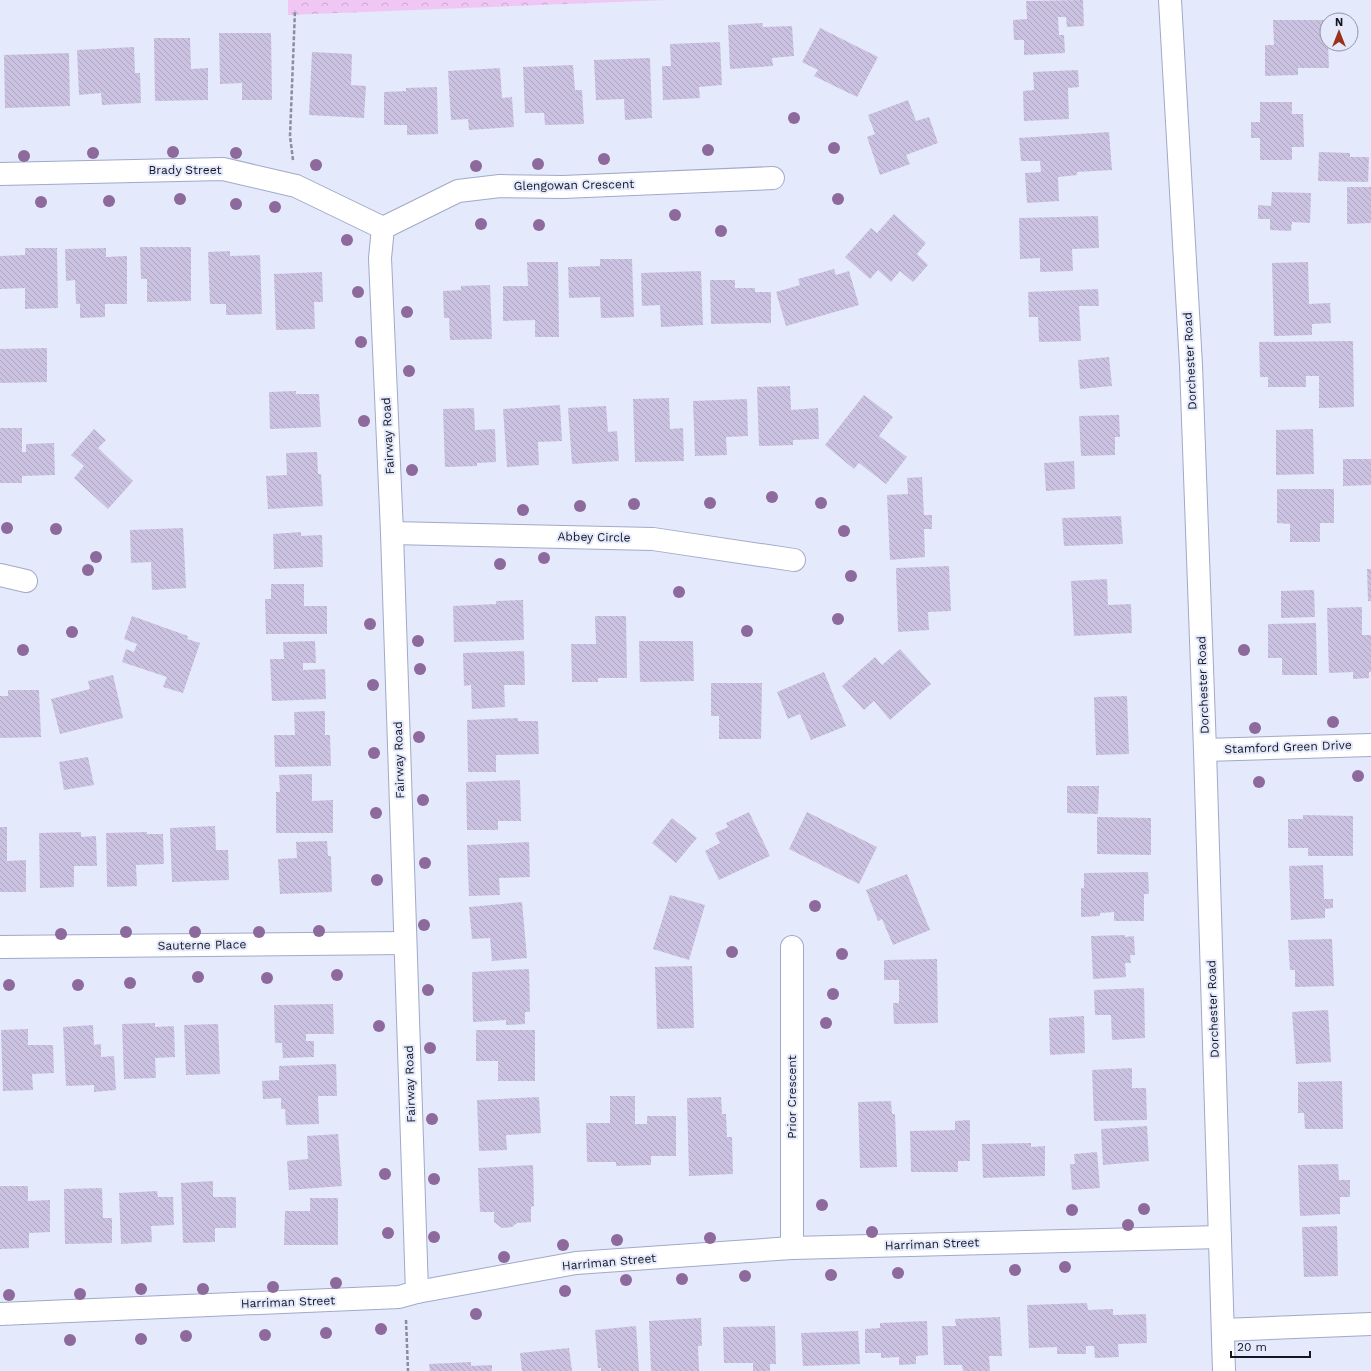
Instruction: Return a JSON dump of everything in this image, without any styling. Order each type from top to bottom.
[{"type":"street","name":"Dorchester Road","points":[[1170,0],[1191,365],[1205,750],[1224,1371]]},
{"type":"street","name":"Brady Street","points":[[0,174],[223,169],[296,186],[383,228]]},
{"type":"street","name":"Glengowan Crescent","points":[[383,228],[458,191],[500,186],[563,187],[773,178]]},
{"type":"street","name":"Fairway Road","points":[[383,228],[380,258],[392,533],[405,943],[408,1294]]},
{"type":"street","name":"Abbey Circle","points":[[392,533],[653,539],[794,560]]},
{"type":"street","points":[[0,575],[26,581]]},
{"type":"street","name":"Stamford Green Drive","points":[[1205,750],[1371,745]]},
{"type":"street","name":"Sauterne Place","points":[[0,947],[405,943]]},
{"type":"street","name":"Prior Crescent","points":[[792,946],[792,1248]]},
{"type":"street","name":"Harriman Street","points":[[0,1314],[408,1294],[576,1263],[792,1248],[1220,1237]]},
{"type":"street","points":[[1223,1330],[1371,1324]]},
{"type":"path","points":[[295,10],[290,136],[296,186]]},
{"type":"path","points":[[408,1294],[406,1318],[408,1371]]},
{"type":"green space","points":[[288,0],[666,0],[288,15]]},
{"type":"building","points":[[1083,0],[1084,26],[1067,27],[1066,17],[1058,17],[1059,35],[1064,35],[1065,53],[1024,55],[1024,40],[1014,40],[1013,20],[1027,19],[1026,1]]},
{"type":"building","points":[[1273,20],[1319,20],[1319,52],[1328,52],[1329,68],[1298,68],[1298,75],[1265,76],[1265,45],[1274,45]]},
{"type":"building","points":[[762,23],[763,27],[792,26],[794,56],[772,58],[773,66],[730,69],[728,25]]},
{"type":"building","points":[[820,28],[878,57],[857,97],[814,76],[818,70],[802,62]]},
{"type":"building","points":[[219,33],[271,33],[272,100],[242,100],[242,83],[220,84]]},
{"type":"building","points":[[154,38],[190,38],[191,69],[208,68],[208,100],[155,101]]},
{"type":"building","points":[[720,42],[722,85],[699,87],[700,98],[663,100],[662,66],[671,66],[670,44]]},
{"type":"building","points":[[134,47],[135,73],[140,73],[141,103],[102,105],[101,93],[79,95],[77,50]]},
{"type":"building","points":[[312,52],[352,54],[351,85],[366,86],[364,118],[309,115]]},
{"type":"building","points":[[69,53],[70,106],[5,108],[4,55]]},
{"type":"building","points":[[650,58],[652,118],[625,120],[624,99],[596,100],[594,60]]},
{"type":"building","points":[[573,65],[575,90],[582,90],[584,124],[545,125],[544,113],[525,113],[523,67]]},
{"type":"building","points":[[500,68],[502,98],[512,97],[514,127],[469,130],[468,119],[451,120],[448,71]]},
{"type":"building","points":[[1078,70],[1079,87],[1068,88],[1069,119],[1024,121],[1023,91],[1034,90],[1033,72]]},
{"type":"building","points":[[437,87],[438,134],[407,135],[407,125],[384,125],[384,92],[406,91],[406,88]]},
{"type":"building","points":[[908,100],[916,121],[929,117],[938,143],[906,155],[910,164],[880,175],[867,137],[875,134],[868,115]]},
{"type":"building","points":[[1260,102],[1292,102],[1292,114],[1303,114],[1304,147],[1292,147],[1292,160],[1260,160],[1260,138],[1251,138],[1251,122],[1260,122]]},
{"type":"building","points":[[1109,132],[1112,170],[1077,172],[1077,175],[1058,177],[1059,201],[1027,203],[1025,173],[1041,172],[1040,161],[1021,161],[1019,138]]},
{"type":"building","points":[[1319,152],[1350,153],[1350,157],[1369,157],[1368,182],[1318,181]]},
{"type":"building","points":[[1347,187],[1371,187],[1371,223],[1347,224]]},
{"type":"building","points":[[1272,192],[1311,193],[1310,223],[1292,222],[1291,231],[1270,230],[1270,219],[1258,219],[1258,205],[1271,206]]},
{"type":"building","points":[[894,214],[926,243],[917,254],[928,265],[913,282],[900,271],[891,282],[878,270],[870,279],[845,257],[871,228],[877,233]]},
{"type":"building","points":[[1098,216],[1099,248],[1072,249],[1073,271],[1040,272],[1040,258],[1020,259],[1019,218]]},
{"type":"building","points":[[140,247],[191,247],[191,301],[147,302],[147,279],[141,279]]},
{"type":"building","points":[[25,248],[57,248],[58,308],[25,309],[25,288],[0,289],[0,256],[25,255]]},
{"type":"building","points":[[106,248],[106,257],[127,256],[127,304],[105,304],[105,317],[80,318],[80,304],[76,304],[75,280],[66,281],[65,249]]},
{"type":"building","points":[[230,251],[230,256],[260,255],[262,314],[226,315],[226,304],[210,304],[208,252]]},
{"type":"building","points":[[600,259],[632,259],[634,317],[601,318],[600,297],[569,298],[568,267],[600,266]]},
{"type":"building","points":[[527,262],[558,262],[559,337],[535,337],[535,320],[503,321],[503,286],[528,286]]},
{"type":"building","points":[[1308,262],[1309,304],[1330,303],[1331,323],[1312,324],[1312,335],[1274,336],[1272,263]]},
{"type":"building","points":[[834,269],[836,275],[849,271],[859,305],[786,326],[776,292],[800,285],[798,279]]},
{"type":"building","points":[[701,271],[703,325],[661,327],[660,305],[642,306],[641,273]]},
{"type":"building","points":[[322,272],[323,302],[314,302],[315,329],[276,330],[274,274]]},
{"type":"building","points":[[710,280],[735,280],[735,288],[755,288],[755,292],[771,292],[771,323],[711,324]]},
{"type":"building","points":[[490,285],[492,339],[450,340],[449,318],[444,318],[443,291],[461,290],[461,286]]},
{"type":"building","points":[[1098,289],[1099,306],[1079,306],[1081,341],[1039,342],[1038,317],[1029,317],[1028,292]]},
{"type":"building","points":[[1353,341],[1354,407],[1319,408],[1319,376],[1306,376],[1306,387],[1268,387],[1268,377],[1260,377],[1259,342]]},
{"type":"building","points":[[47,348],[47,382],[0,383],[0,349]]},
{"type":"building","points":[[1109,357],[1112,386],[1080,389],[1078,360]]},
{"type":"building","points":[[790,386],[791,410],[818,408],[819,439],[793,440],[793,445],[759,446],[757,387]]},
{"type":"building","points":[[296,391],[296,394],[319,394],[321,427],[270,429],[269,392]]},
{"type":"building","points":[[864,395],[893,417],[879,436],[907,457],[886,484],[859,463],[854,469],[825,445]]},
{"type":"building","points":[[669,398],[670,429],[683,428],[684,461],[635,462],[633,399]]},
{"type":"building","points":[[747,399],[748,436],[726,437],[727,455],[695,456],[693,401]]},
{"type":"building","points":[[560,405],[562,441],[538,442],[539,465],[507,467],[503,409]]},
{"type":"building","points":[[606,406],[608,432],[617,431],[619,461],[572,464],[568,408]]},
{"type":"building","points":[[474,408],[475,430],[495,429],[496,462],[477,463],[477,466],[445,467],[443,409]]},
{"type":"building","points":[[1119,415],[1120,437],[1115,437],[1115,455],[1081,456],[1079,416]]},
{"type":"building","points":[[0,428],[22,428],[22,452],[26,452],[26,444],[54,443],[55,475],[22,476],[22,483],[0,483]]},
{"type":"building","points":[[94,429],[106,440],[98,448],[133,481],[108,509],[74,478],[84,466],[71,455]]},
{"type":"building","points":[[1313,429],[1314,474],[1276,475],[1276,430]]},
{"type":"building","points":[[317,452],[318,474],[321,474],[323,506],[268,509],[266,476],[287,475],[286,453]]},
{"type":"building","points":[[1343,459],[1371,459],[1371,485],[1343,486]]},
{"type":"building","points":[[1074,461],[1075,489],[1046,491],[1044,463]]},
{"type":"building","points":[[922,477],[924,515],[932,515],[932,529],[924,529],[925,557],[890,560],[887,495],[908,494],[907,478]]},
{"type":"building","points":[[1277,489],[1334,489],[1334,523],[1320,523],[1320,542],[1290,542],[1290,524],[1277,523]]},
{"type":"building","points":[[1121,516],[1123,544],[1064,546],[1062,518]]},
{"type":"building","points":[[183,528],[186,588],[152,590],[151,562],[131,563],[130,530]]},
{"type":"building","points":[[301,532],[301,536],[322,535],[323,567],[274,569],[273,534]]},
{"type":"building","points":[[949,566],[951,611],[928,612],[929,630],[898,632],[896,568]]},
{"type":"building","points":[[1367,569],[1371,569],[1371,601],[1368,601]]},
{"type":"building","points":[[1107,579],[1108,605],[1131,604],[1132,633],[1074,636],[1071,581]]},
{"type":"building","points":[[271,584],[304,584],[304,606],[327,606],[327,634],[266,634],[265,599],[271,599]]},
{"type":"building","points":[[1314,590],[1315,617],[1281,618],[1281,591]]},
{"type":"building","points":[[523,600],[524,640],[454,642],[453,606],[496,604],[496,601]]},
{"type":"building","points":[[1362,607],[1362,635],[1371,635],[1371,672],[1369,672],[1369,678],[1353,679],[1353,672],[1329,673],[1327,608]]},
{"type":"building","points":[[132,616],[188,636],[187,639],[200,643],[183,693],[163,687],[167,677],[122,662],[126,649],[134,652],[137,644],[124,639]]},
{"type":"building","points":[[595,616],[626,616],[627,678],[598,678],[598,682],[572,682],[571,644],[596,644]]},
{"type":"building","points":[[1316,623],[1317,675],[1282,675],[1282,658],[1268,658],[1268,624]]},
{"type":"building","points":[[315,641],[316,663],[303,663],[303,670],[325,669],[326,699],[272,701],[270,659],[284,659],[283,642]]},
{"type":"building","points":[[639,641],[693,641],[694,681],[640,682]]},
{"type":"building","points":[[900,649],[931,684],[890,720],[874,701],[864,710],[842,686],[875,657],[882,665]]},
{"type":"building","points":[[524,651],[525,685],[504,685],[505,707],[472,709],[471,685],[464,686],[463,653]]},
{"type":"building","points":[[824,672],[846,726],[811,740],[800,714],[788,719],[777,692]]},
{"type":"building","points":[[113,675],[123,718],[60,734],[51,699],[90,689],[88,681]]},
{"type":"building","points":[[711,683],[762,683],[761,739],[719,739],[719,716],[711,716]]},
{"type":"building","points":[[8,690],[39,690],[41,737],[0,738],[0,696],[8,696]]},
{"type":"building","points":[[1127,696],[1129,754],[1096,755],[1094,697]]},
{"type":"building","points":[[325,711],[325,735],[330,735],[331,766],[275,767],[274,735],[295,735],[294,712]]},
{"type":"building","points":[[518,718],[518,721],[538,721],[539,754],[496,755],[496,772],[468,772],[467,720]]},
{"type":"building","points":[[88,757],[94,785],[64,790],[59,762]]},
{"type":"building","points":[[312,774],[312,801],[333,800],[333,833],[276,833],[276,792],[280,792],[279,775]]},
{"type":"building","points":[[520,780],[521,821],[498,821],[498,830],[467,830],[466,782]]},
{"type":"building","points":[[1067,786],[1099,786],[1098,814],[1067,813]]},
{"type":"building","points":[[749,812],[770,856],[719,880],[705,851],[720,843],[715,833],[728,827],[726,823]]},
{"type":"building","points":[[807,812],[877,847],[859,884],[789,849]]},
{"type":"building","points":[[1303,815],[1353,816],[1353,856],[1308,856],[1308,848],[1288,848],[1288,819],[1303,819]]},
{"type":"building","points":[[1097,817],[1151,818],[1151,855],[1097,854]]},
{"type":"building","points":[[672,818],[697,838],[676,863],[652,843]]},
{"type":"building","points":[[215,826],[216,850],[228,850],[229,880],[172,882],[170,828]]},
{"type":"building","points":[[0,827],[7,827],[7,861],[26,860],[26,892],[0,892]]},
{"type":"building","points":[[81,832],[81,837],[96,836],[97,866],[74,866],[74,887],[40,888],[39,833]]},
{"type":"building","points":[[147,832],[147,834],[163,834],[164,864],[136,865],[137,886],[107,887],[106,833]]},
{"type":"building","points":[[327,841],[328,856],[331,856],[332,892],[280,894],[278,859],[297,858],[296,842]]},
{"type":"building","points":[[529,842],[530,877],[499,878],[500,895],[469,896],[467,845]]},
{"type":"building","points":[[1323,865],[1324,899],[1333,899],[1333,908],[1325,909],[1325,918],[1291,920],[1289,866]]},
{"type":"building","points":[[1148,872],[1149,894],[1144,894],[1144,921],[1114,921],[1114,912],[1100,913],[1100,916],[1081,917],[1081,888],[1084,888],[1084,873]]},
{"type":"building","points":[[907,874],[930,930],[893,945],[882,919],[878,921],[866,890]]},
{"type":"building","points":[[670,895],[705,905],[689,960],[653,949]]},
{"type":"building","points":[[522,902],[527,958],[492,961],[490,938],[472,939],[469,907]]},
{"type":"building","points":[[1125,935],[1125,937],[1134,936],[1135,955],[1130,955],[1131,963],[1125,963],[1126,977],[1093,979],[1091,936]]},
{"type":"building","points":[[1332,939],[1334,986],[1295,987],[1295,970],[1290,970],[1288,940]]},
{"type":"building","points":[[937,959],[938,1023],[894,1024],[893,1003],[899,1003],[899,980],[884,980],[884,960]]},
{"type":"building","points":[[692,966],[694,1028],[657,1029],[655,967]]},
{"type":"building","points":[[529,969],[530,1012],[525,1012],[525,1024],[506,1025],[506,1020],[473,1022],[472,972]]},
{"type":"building","points":[[1144,988],[1145,1038],[1112,1040],[1111,1015],[1095,1015],[1094,990]]},
{"type":"building","points":[[333,1004],[334,1034],[306,1034],[306,1041],[314,1041],[314,1057],[283,1058],[282,1043],[275,1043],[274,1005]]},
{"type":"building","points":[[1328,1010],[1331,1062],[1296,1064],[1292,1012]]},
{"type":"building","points":[[1084,1016],[1085,1053],[1050,1055],[1049,1018]]},
{"type":"building","points":[[155,1023],[155,1027],[174,1026],[175,1057],[155,1058],[156,1078],[124,1079],[122,1024]]},
{"type":"building","points":[[218,1024],[220,1074],[186,1075],[184,1025]]},
{"type":"building","points":[[93,1025],[94,1045],[101,1044],[101,1057],[114,1056],[116,1090],[94,1092],[94,1085],[66,1086],[63,1027]]},
{"type":"building","points":[[28,1029],[28,1045],[53,1045],[54,1073],[32,1074],[33,1090],[3,1091],[1,1030]]},
{"type":"building","points":[[476,1030],[535,1030],[535,1081],[498,1081],[498,1061],[476,1061]]},
{"type":"building","points":[[336,1064],[337,1096],[318,1096],[319,1124],[286,1125],[285,1109],[281,1109],[281,1098],[263,1099],[262,1081],[279,1080],[279,1066]]},
{"type":"building","points":[[1132,1068],[1132,1088],[1146,1088],[1147,1120],[1094,1121],[1092,1070]]},
{"type":"building","points":[[1342,1081],[1343,1129],[1305,1129],[1304,1113],[1298,1113],[1298,1082]]},
{"type":"building","points":[[610,1096],[635,1096],[635,1124],[647,1124],[647,1116],[676,1116],[676,1156],[651,1156],[651,1165],[616,1166],[616,1162],[587,1162],[586,1123],[610,1123]]},
{"type":"building","points":[[539,1097],[541,1133],[506,1135],[507,1150],[479,1151],[477,1100]]},
{"type":"building","points":[[721,1097],[722,1114],[726,1114],[727,1137],[732,1137],[733,1174],[689,1176],[687,1098]]},
{"type":"building","points":[[891,1101],[892,1114],[895,1114],[897,1167],[860,1168],[858,1102]]},
{"type":"building","points":[[970,1120],[970,1161],[958,1161],[958,1172],[911,1172],[910,1131],[955,1130],[955,1121]]},
{"type":"building","points":[[1147,1126],[1149,1161],[1103,1165],[1101,1129]]},
{"type":"building","points":[[338,1134],[342,1186],[289,1190],[287,1161],[308,1159],[307,1136]]},
{"type":"building","points":[[1031,1143],[1031,1147],[1045,1146],[1045,1176],[983,1178],[982,1144]]},
{"type":"building","points":[[1097,1152],[1100,1188],[1072,1190],[1070,1164],[1075,1164],[1074,1154]]},
{"type":"building","points":[[1338,1164],[1339,1180],[1350,1180],[1350,1197],[1340,1197],[1340,1214],[1300,1216],[1298,1165]]},
{"type":"building","points":[[533,1165],[534,1206],[531,1207],[531,1222],[517,1223],[512,1227],[502,1228],[494,1222],[494,1212],[480,1212],[478,1168]]},
{"type":"building","points":[[213,1181],[213,1197],[236,1197],[236,1228],[215,1228],[215,1242],[183,1243],[181,1183]]},
{"type":"building","points":[[0,1186],[28,1186],[28,1201],[50,1200],[50,1232],[29,1233],[29,1248],[0,1249]]},
{"type":"building","points":[[102,1188],[103,1218],[112,1218],[112,1243],[65,1244],[64,1189]]},
{"type":"building","points":[[157,1191],[158,1197],[173,1197],[174,1225],[151,1226],[152,1242],[121,1244],[119,1193]]},
{"type":"building","points":[[310,1198],[338,1198],[338,1245],[284,1245],[285,1211],[310,1211]]},
{"type":"building","points":[[1337,1226],[1338,1276],[1304,1277],[1302,1227]]},
{"type":"building","points":[[1087,1303],[1088,1310],[1113,1309],[1113,1315],[1146,1314],[1147,1343],[1118,1344],[1119,1357],[1095,1358],[1094,1346],[1086,1346],[1086,1354],[1057,1354],[1057,1347],[1029,1348],[1027,1305]]},
{"type":"building","points":[[1000,1317],[1002,1356],[989,1356],[990,1371],[963,1371],[962,1365],[944,1365],[942,1326],[956,1326],[955,1319]]},
{"type":"building","points":[[701,1318],[702,1346],[698,1346],[699,1371],[651,1371],[649,1321]]},
{"type":"building","points":[[927,1321],[928,1355],[916,1356],[916,1364],[899,1365],[899,1357],[881,1358],[881,1353],[865,1353],[865,1329],[880,1328],[880,1323]]},
{"type":"building","points":[[636,1326],[639,1371],[601,1371],[601,1368],[598,1368],[595,1330]]},
{"type":"building","points":[[775,1326],[776,1364],[770,1364],[770,1371],[753,1371],[753,1363],[724,1363],[723,1327]]},
{"type":"building","points":[[858,1331],[860,1364],[803,1366],[801,1333]]},
{"type":"building","points":[[569,1348],[572,1371],[522,1371],[520,1353]]},
{"type":"building","points":[[471,1362],[471,1366],[492,1365],[492,1371],[430,1371],[429,1364]]}]
